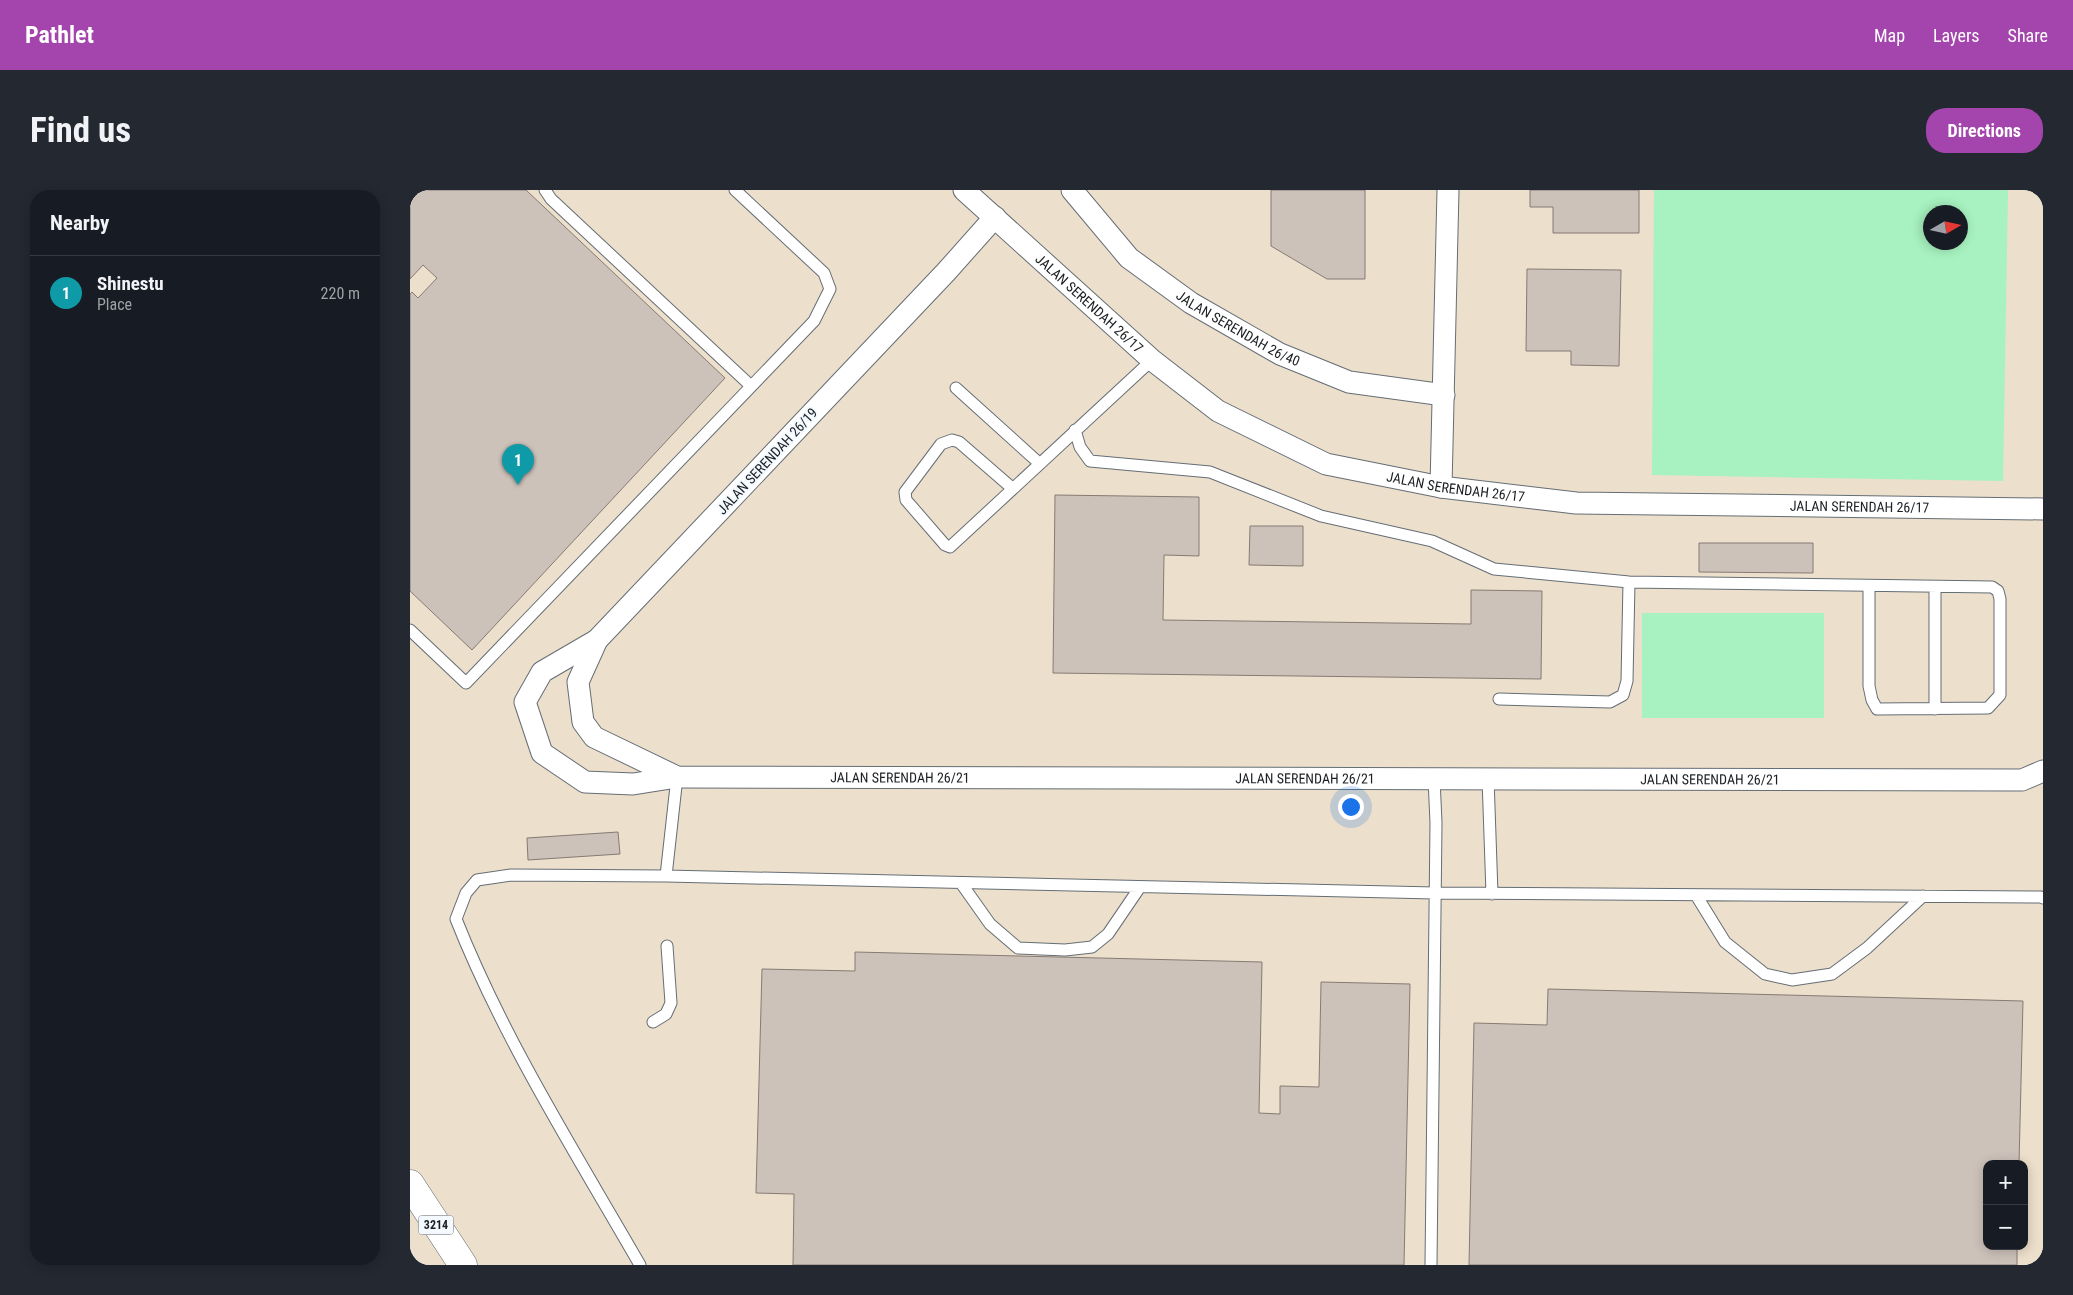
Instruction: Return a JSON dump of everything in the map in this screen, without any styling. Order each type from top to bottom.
[{"type":"main road","name":"3214","points":[[410,1184],[463,1265]]},
{"type":"street","name":"JALAN SERENDAH 26/17","points":[[964,190],[1152,360],[1218,411],[1326,464],[1442,487],[1576,503],[2043,510]]},
{"type":"street","name":"JALAN SERENDAH 26/40","points":[[1072,190],[1129,258],[1191,303],[1280,354],[1349,382],[1444,395]]},
{"type":"street","points":[[1442,487],[1448,190]]},
{"type":"street","name":"JALAN SERENDAH 26/19","points":[[583,722],[578,682],[597,640],[946,272],[994,217]]},
{"type":"street","points":[[597,640],[542,672],[525,702],[542,753],[585,782],[633,784],[677,777]]},
{"type":"street","name":"JALAN SERENDAH 26/21","points":[[583,722],[594,737],[677,777],[2022,780],[2043,771]]},
{"type":"lane","points":[[545,190],[551,198],[751,386]]},
{"type":"lane","points":[[410,630],[466,683],[814,321],[830,289],[824,274],[735,190]]},
{"type":"lane","points":[[1012,488],[959,442],[952,440],[941,444],[905,492],[906,500],[945,545],[950,547],[1152,360]]},
{"type":"lane","points":[[956,388],[1039,463]]},
{"type":"lane","points":[[1075,430],[1080,447],[1090,461],[1210,472],[1321,516],[1432,541],[1494,569],[1630,582],[1992,587],[1998,591],[2000,599],[2000,695],[1988,708],[1877,709],[1872,700],[1869,686],[1869,586]]},
{"type":"lane","points":[[1499,699],[1610,702],[1623,695],[1627,681],[1630,582]]},
{"type":"lane","points":[[1935,586],[1935,709]]},
{"type":"lane","points":[[666,876],[677,777]]},
{"type":"lane","points":[[1432,1265],[1434,778]]},
{"type":"lane","points":[[1488,778],[1492,894]]},
{"type":"lane","points":[[640,1265],[502,1023],[456,919],[466,893],[477,880],[511,875],[666,876],[1492,894],[2043,898]]},
{"type":"lane","points":[[961,883],[990,924],[1018,948],[1065,950],[1092,947],[1108,934],[1140,887]]},
{"type":"lane","points":[[1696,895],[1725,942],[1765,974],[1792,980],[1832,974],[1867,948],[1924,896]]},
{"type":"lane","points":[[653,1022],[666,1014],[671,1003],[667,946]]},
{"type":"shaded area","points":[[410,190],[2043,190],[2043,1265],[420,1265],[410,1250]]},
{"type":"green space","points":[[1654,190],[2008,190],[2003,481],[1652,475]]},
{"type":"green space","points":[[1642,613],[1824,613],[1824,718],[1642,718]]},
{"type":"building","points":[[410,190],[526,190],[725,378],[472,650],[410,591],[410,294],[412,292],[418,298],[437,278],[423,265],[410,279]]},
{"type":"building","points":[[1271,190],[1365,190],[1365,279],[1327,279],[1271,246]]},
{"type":"building","points":[[1530,190],[1639,190],[1639,233],[1553,233],[1553,207],[1530,207]]},
{"type":"building","points":[[1527,269],[1621,270],[1619,366],[1571,365],[1571,351],[1526,351]]},
{"type":"building","points":[[1055,495],[1199,497],[1199,556],[1164,555],[1163,620],[1471,624],[1471,590],[1542,591],[1541,679],[1053,673]]},
{"type":"building","points":[[1250,526],[1303,526],[1303,566],[1249,565]]},
{"type":"building","points":[[1699,543],[1813,543],[1813,573],[1699,572]]},
{"type":"building","points":[[618,832],[620,854],[528,860],[527,838]]},
{"type":"building","points":[[855,952],[1262,962],[1259,1113],[1280,1114],[1280,1086],[1319,1087],[1321,982],[1410,984],[1404,1265],[793,1265],[794,1194],[756,1193],[762,969],[855,971]]},
{"type":"building","points":[[1548,989],[2023,1001],[2019,1160],[1983,1160],[1983,1250],[2017,1250],[2017,1265],[1469,1265],[1474,1023],[1547,1025]]},
{"type":"place","name":"Shinestu","points":[[518,485]]}]
